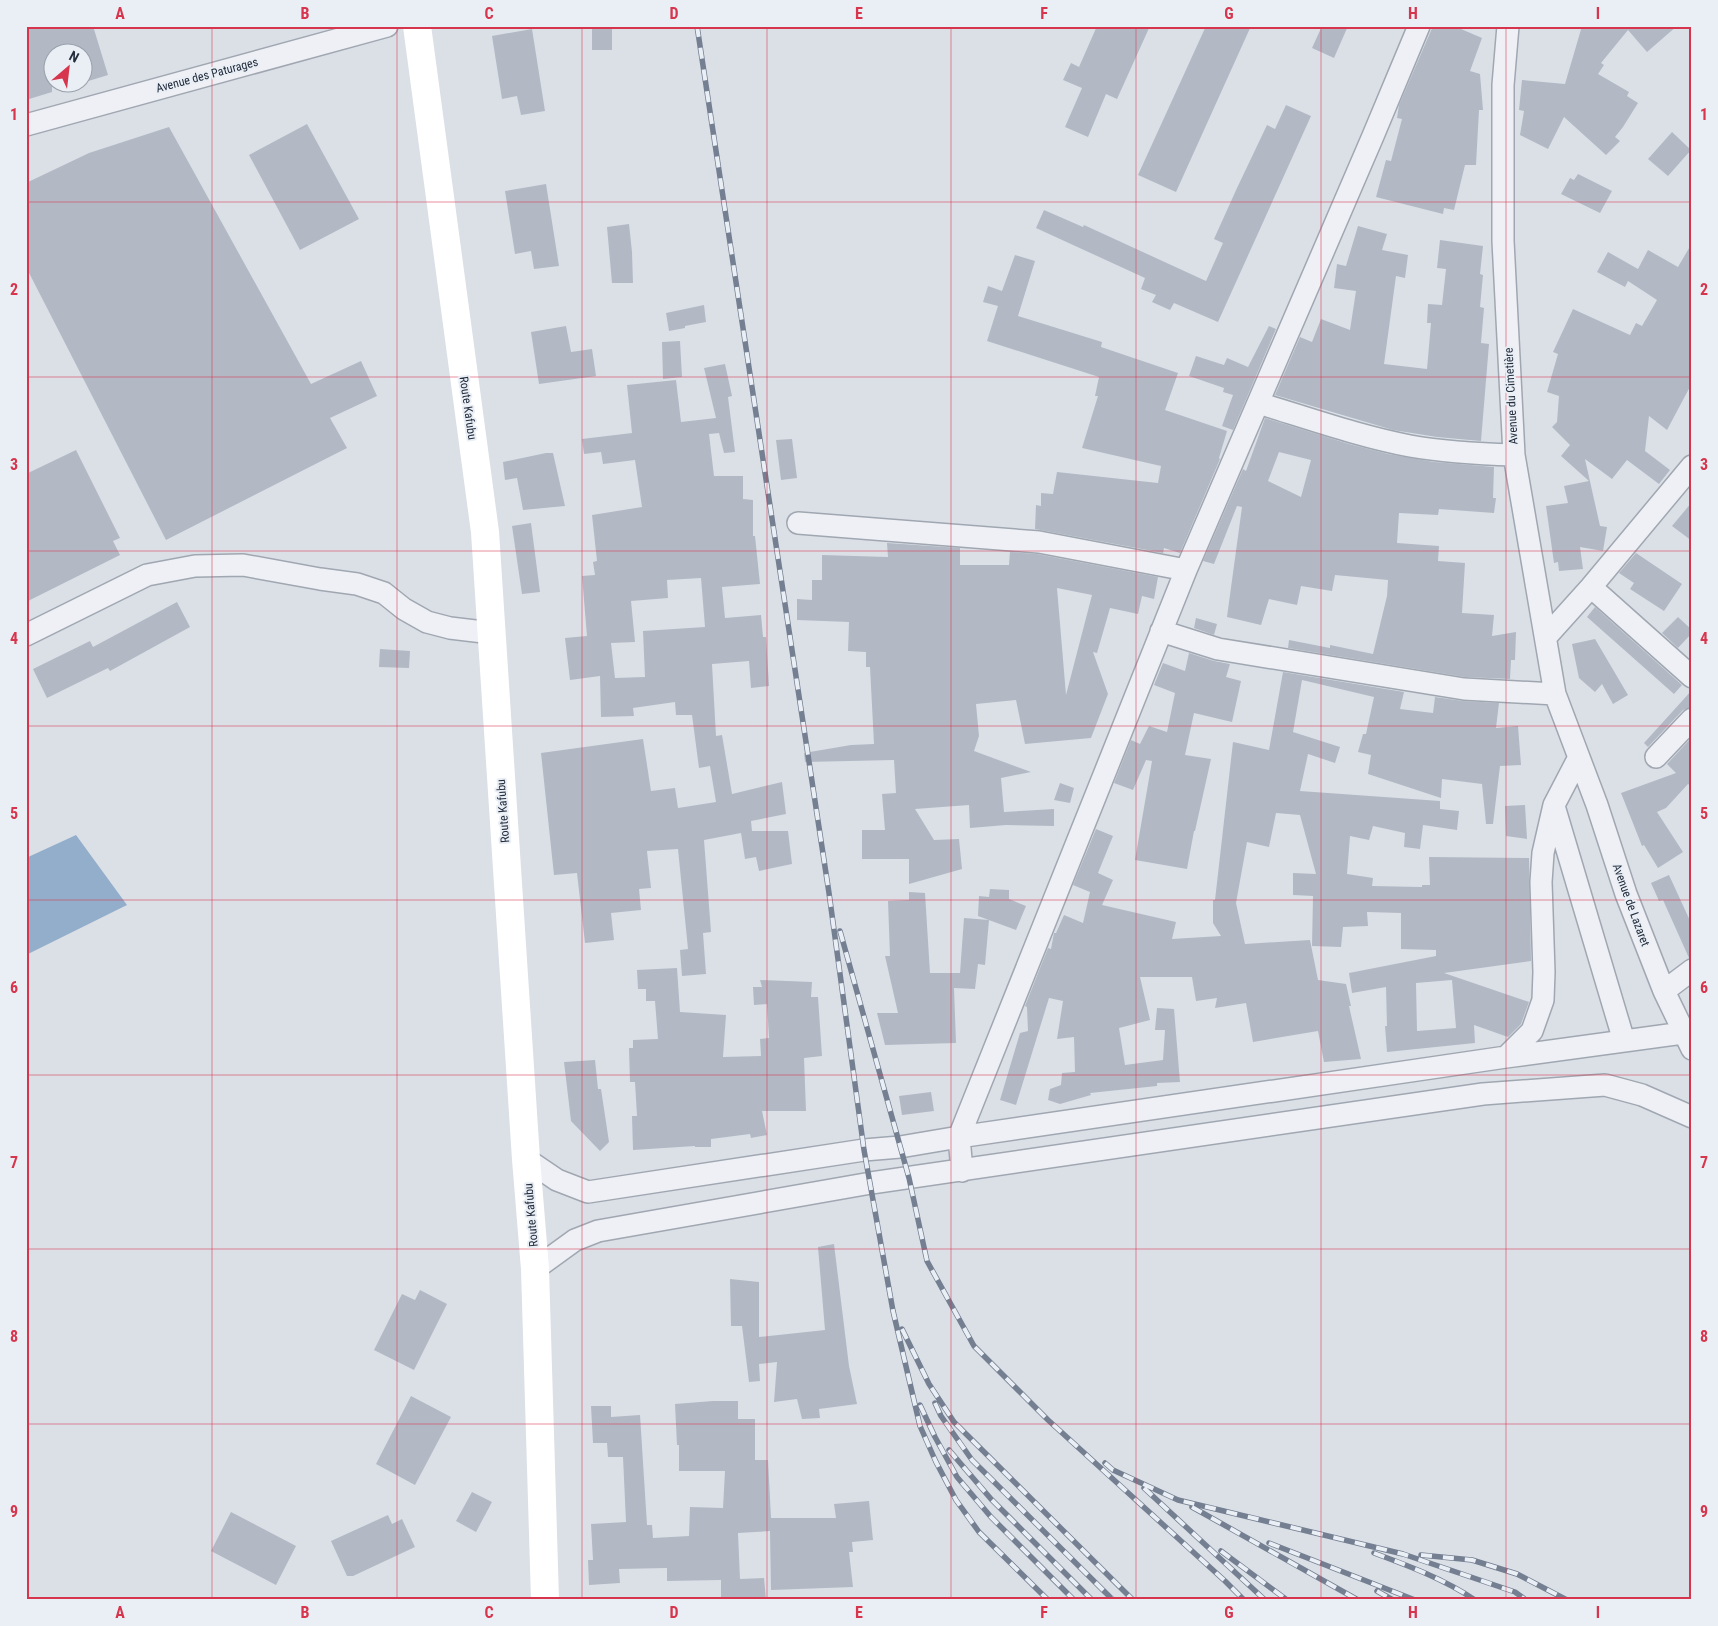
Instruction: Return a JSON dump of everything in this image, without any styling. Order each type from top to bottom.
[{"type":"main road","name":"Route Kafubu","points":[[417,26],[485,532],[526,1159],[535,1269],[545,1600]]},
{"type":"street","name":"Avenue des Paturages","points":[[26,125],[387,26]]},
{"type":"street","points":[[962,1171],[959,1137],[1186,570],[1419,26]]},
{"type":"street","name":"Avenue du Cimetière","points":[[1508,26],[1503,85],[1503,241],[1514,454],[1555,694],[1578,759]]},
{"type":"street","points":[[1258,403],[1338,428],[1409,445],[1465,454],[1514,454]]},
{"type":"street","points":[[1546,637],[1591,587],[1692,466]]},
{"type":"street","points":[[798,523],[1040,542],[1186,570]]},
{"type":"street","points":[[26,635],[147,576],[195,566],[243,564],[357,584],[384,594],[404,609],[427,622],[450,628],[492,633]]},
{"type":"street","points":[[1591,587],[1692,677]]},
{"type":"street","points":[[1161,631],[1218,649],[1464,689],[1555,694]]},
{"type":"street","points":[[1656,757],[1692,719]]},
{"type":"street","points":[[1506,1057],[1532,1031],[1543,1000],[1541,882],[1543,854],[1554,805],[1578,759]]},
{"type":"street","name":"Avenue de Lazaret","points":[[1578,759],[1597,805],[1626,894],[1664,991],[1687,1041]]},
{"type":"street","points":[[1554,805],[1624,1040]]},
{"type":"street","points":[[1664,991],[1692,970]]},
{"type":"street","points":[[526,1159],[556,1180],[588,1192],[1624,1040],[1687,1041]]},
{"type":"street","points":[[535,1269],[575,1240],[598,1231],[861,1185],[1483,1094],[1605,1085],[1642,1094],[1692,1117]]},
{"type":"water","points":[[76,835],[127,905],[26,955],[26,858]]},
{"type":"building","points":[[26,26],[93,26],[108,75],[92,80],[92,42],[42,42],[42,92],[52,92],[26,100]]},
{"type":"building","points":[[592,26],[612,26],[612,50],[592,50]]},
{"type":"building","points":[[1097,26],[1150,26],[1117,99],[1106,94],[1088,137],[1065,127],[1082,88],[1063,80],[1071,63],[1079,67]]},
{"type":"building","points":[[1206,26],[1251,26],[1176,192],[1138,175]]},
{"type":"building","points":[[1322,26],[1348,26],[1334,58],[1312,48]]},
{"type":"building","points":[[1433,26],[1454,26],[1482,38],[1470,71],[1480,74],[1483,110],[1479,110],[1476,165],[1465,165],[1454,210],[1444,208],[1443,214],[1376,197],[1386,160],[1391,161],[1402,119],[1397,118],[1399,105]]},
{"type":"building","points":[[1582,26],[1677,26],[1647,52],[1628,30],[1601,63],[1604,65],[1598,74],[1629,92],[1627,96],[1638,103],[1615,137],[1620,141],[1606,155],[1564,117],[1548,149],[1520,135],[1524,111],[1519,110],[1522,80],[1565,84]]},
{"type":"building","points":[[532,29],[545,111],[521,115],[517,96],[502,99],[492,36]]},
{"type":"building","points":[[1286,105],[1311,116],[1218,322],[1174,303],[1170,310],[1152,302],[1156,295],[1141,289],[1145,278],[1036,228],[1044,210],[1083,227],[1084,225],[1206,281],[1223,243],[1214,239],[1237,188],[1267,125],[1275,129]]},
{"type":"building","points":[[307,124],[359,219],[300,250],[249,155]]},
{"type":"building","points":[[169,127],[311,384],[361,361],[377,396],[330,418],[347,448],[166,540],[26,267],[26,183],[89,153]]},
{"type":"building","points":[[1672,132],[1691,150],[1668,176],[1648,159]]},
{"type":"building","points":[[1578,174],[1612,191],[1600,213],[1561,194],[1570,178],[1574,180]]},
{"type":"building","points":[[546,184],[559,266],[534,269],[531,251],[515,254],[505,191]]},
{"type":"building","points":[[629,224],[633,283],[612,283],[607,227]]},
{"type":"building","points":[[1358,226],[1387,234],[1382,250],[1408,255],[1405,278],[1396,276],[1384,364],[1427,369],[1431,323],[1427,323],[1428,304],[1442,305],[1446,269],[1437,268],[1440,240],[1483,246],[1480,274],[1483,275],[1480,307],[1484,308],[1481,343],[1489,344],[1481,441],[1393,430],[1275,395],[1300,337],[1312,342],[1321,319],[1350,330],[1356,291],[1334,288],[1337,264],[1346,266]]},
{"type":"building","points":[[1692,243],[1692,383],[1667,430],[1649,416],[1645,451],[1670,470],[1659,484],[1627,460],[1612,479],[1585,459],[1600,526],[1607,527],[1603,551],[1580,547],[1583,569],[1559,571],[1558,562],[1554,563],[1546,506],[1568,503],[1564,486],[1589,481],[1561,456],[1570,445],[1552,427],[1557,422],[1559,396],[1547,392],[1558,354],[1553,352],[1573,309],[1630,335],[1636,323],[1642,326],[1657,300],[1628,281],[1625,287],[1597,272],[1608,252],[1638,269],[1648,250],[1678,267]]},
{"type":"building","points":[[1015,255],[1035,261],[1018,316],[1102,342],[1101,347],[1178,373],[1165,410],[1227,431],[1220,459],[1180,553],[1164,548],[1163,553],[1035,529],[1036,505],[1041,506],[1041,493],[1053,494],[1057,472],[1158,483],[1161,466],[1082,448],[1098,396],[1095,396],[1099,377],[987,341],[998,306],[983,302],[988,286],[1002,291]]},
{"type":"building","points":[[704,305],[706,322],[669,331],[666,313]]},
{"type":"building","points":[[566,326],[571,352],[592,349],[596,376],[539,384],[531,332]]},
{"type":"building","points":[[1269,326],[1276,329],[1233,430],[1222,426],[1233,395],[1223,392],[1224,388],[1189,376],[1196,356],[1224,365],[1227,358],[1248,367]]},
{"type":"building","points":[[680,341],[682,377],[663,379],[662,342]]},
{"type":"building","points":[[725,364],[732,396],[728,397],[735,452],[724,453],[719,433],[709,434],[714,476],[743,476],[743,499],[753,500],[753,536],[755,536],[760,584],[722,587],[725,618],[761,615],[763,637],[766,637],[769,686],[751,688],[749,661],[712,664],[716,736],[722,735],[732,794],[782,782],[786,814],[751,821],[752,831],[788,831],[792,864],[759,871],[756,857],[745,859],[741,833],[704,840],[711,932],[703,933],[706,974],[682,976],[680,950],[688,949],[678,849],[647,851],[651,888],[639,889],[641,910],[611,913],[614,940],[585,943],[577,873],[554,875],[541,753],[643,739],[651,791],[675,788],[678,808],[716,802],[710,766],[699,768],[692,715],[676,715],[675,702],[633,708],[634,716],[601,717],[600,676],[570,680],[565,638],[587,636],[582,576],[595,575],[593,562],[597,561],[592,515],[642,507],[635,460],[603,464],[601,452],[584,454],[582,439],[632,433],[627,385],[676,380],[681,422],[716,418],[704,368]],"holes":[[[701,578],[705,627],[643,631],[645,677],[615,678],[611,643],[635,642],[631,601],[668,598],[667,580]]]},
{"type":"building","points":[[1265,418],[1388,454],[1434,462],[1494,467],[1493,498],[1496,498],[1494,513],[1439,509],[1438,515],[1399,513],[1397,543],[1439,546],[1438,561],[1465,563],[1462,613],[1494,615],[1492,636],[1516,632],[1515,660],[1511,660],[1510,679],[1465,677],[1288,648],[1289,640],[1330,648],[1330,645],[1373,654],[1387,596],[1388,580],[1335,575],[1332,591],[1301,586],[1297,605],[1269,599],[1261,625],[1227,617],[1242,507],[1237,506],[1214,564],[1203,561],[1243,469],[1246,471]],"holes":[[[1279,452],[1311,460],[1301,497],[1268,481]]]},
{"type":"building","points":[[792,439],[797,478],[781,480],[776,440]]},
{"type":"building","points":[[76,450],[120,538],[113,541],[120,555],[26,602],[26,474]]},
{"type":"building","points":[[553,453],[565,506],[523,510],[517,478],[505,480],[503,462]]},
{"type":"building","points":[[1692,502],[1692,541],[1672,526]]},
{"type":"building","points":[[531,523],[540,592],[522,594],[512,526]]},
{"type":"building","points":[[887,543],[960,548],[960,565],[1009,565],[1010,552],[1037,554],[1158,577],[1154,599],[1142,596],[1138,614],[1110,608],[1097,653],[1093,652],[1108,694],[1091,738],[1025,744],[1016,700],[976,704],[979,736],[974,751],[1031,772],[1001,778],[1004,812],[1054,809],[1054,826],[1006,825],[970,828],[969,805],[915,809],[934,840],[959,839],[962,869],[909,884],[909,859],[862,859],[862,830],[885,830],[882,794],[896,793],[894,760],[805,762],[804,753],[851,745],[874,744],[870,667],[866,667],[866,652],[848,651],[849,622],[797,620],[797,599],[812,600],[812,580],[822,580],[822,555],[888,557]],"holes":[[[1057,588],[1092,595],[1066,695]]]},
{"type":"building","points":[[1636,553],[1682,584],[1664,611],[1630,589],[1634,583],[1619,573]]},
{"type":"building","points":[[177,602],[190,627],[110,671],[108,668],[47,698],[33,669],[90,641],[93,647]]},
{"type":"building","points":[[1595,607],[1682,685],[1674,694],[1587,617]]},
{"type":"building","points":[[1678,617],[1692,630],[1692,633],[1678,648],[1662,633]]},
{"type":"building","points":[[1196,618],[1217,624],[1214,635],[1194,628]]},
{"type":"building","points":[[1595,639],[1628,695],[1613,704],[1602,684],[1595,692],[1579,678],[1572,644]]},
{"type":"building","points":[[380,649],[410,651],[409,668],[379,667]]},
{"type":"building","points":[[1189,653],[1230,664],[1226,677],[1241,681],[1232,722],[1194,713],[1185,755],[1211,759],[1187,869],[1135,860],[1152,761],[1146,760],[1133,790],[1114,783],[1131,740],[1140,744],[1149,726],[1167,732],[1175,693],[1154,685],[1163,663],[1185,671]]},
{"type":"building","points":[[1283,672],[1404,692],[1400,709],[1433,713],[1435,697],[1499,703],[1496,728],[1518,726],[1521,765],[1500,766],[1493,824],[1486,824],[1482,784],[1442,779],[1441,798],[1368,774],[1371,755],[1358,752],[1363,734],[1366,734],[1374,697],[1302,680],[1293,732],[1340,747],[1335,763],[1308,754],[1300,791],[1440,801],[1440,809],[1459,811],[1457,830],[1423,825],[1420,849],[1404,847],[1405,833],[1373,826],[1369,840],[1350,836],[1347,874],[1373,878],[1372,886],[1422,887],[1422,885],[1430,885],[1429,857],[1529,858],[1531,961],[1444,973],[1529,1002],[1521,1024],[1508,1037],[1474,1025],[1475,1043],[1387,1052],[1385,1026],[1387,1026],[1386,987],[1352,993],[1349,973],[1436,956],[1436,950],[1401,949],[1401,913],[1367,912],[1368,926],[1343,927],[1341,947],[1312,946],[1313,896],[1293,895],[1293,873],[1316,874],[1300,815],[1276,813],[1269,847],[1247,842],[1236,903],[1245,944],[1310,940],[1318,980],[1346,984],[1361,1059],[1324,1062],[1318,1031],[1253,1042],[1246,1003],[1215,1008],[1217,998],[1196,1001],[1192,977],[1140,977],[1150,1020],[1119,1028],[1125,1065],[1163,1060],[1165,1030],[1155,1030],[1157,1008],[1174,1009],[1180,1082],[1157,1083],[1157,1086],[1090,1093],[1091,1095],[1060,1104],[1048,1100],[1050,1089],[1061,1085],[1062,1073],[1075,1072],[1074,1037],[1057,1039],[1063,1001],[1049,998],[1016,1105],[1000,1100],[1020,1033],[1028,1031],[1027,1007],[1025,1006],[1048,948],[1051,949],[1054,933],[1056,933],[1064,915],[1083,923],[1090,892],[1073,885],[1096,829],[1113,836],[1098,873],[1113,880],[1102,905],[1176,922],[1172,939],[1221,936],[1213,923],[1213,900],[1215,900],[1233,742],[1269,750]],"holes":[[[1452,980],[1456,1028],[1417,1031],[1416,983]]]},
{"type":"building","points":[[1692,690],[1692,707],[1683,710],[1648,747],[1644,743]]},
{"type":"building","points":[[1692,737],[1692,787],[1688,784],[1666,808],[1657,812],[1683,852],[1658,868],[1644,845],[1642,846],[1621,793],[1676,773],[1667,764]]},
{"type":"building","points":[[1060,783],[1074,788],[1070,803],[1054,800]]},
{"type":"building","points":[[1525,805],[1527,839],[1506,836],[1505,806]]},
{"type":"building","points":[[1669,875],[1692,925],[1692,958],[1689,958],[1663,900],[1659,901],[1651,883]]},
{"type":"building","points":[[990,889],[1009,890],[1009,899],[1026,906],[1016,930],[978,916],[979,896],[989,897]]},
{"type":"building","points":[[909,892],[925,893],[930,973],[960,973],[964,918],[989,920],[985,965],[978,964],[975,989],[954,988],[956,1043],[885,1045],[877,1013],[898,1013],[885,956],[890,956],[888,901],[909,900]]},
{"type":"building","points":[[677,968],[680,1012],[726,1015],[723,1057],[761,1056],[760,1039],[769,1038],[767,1004],[754,1005],[753,987],[762,987],[760,980],[812,982],[811,997],[818,997],[822,1056],[804,1058],[806,1111],[762,1111],[767,1135],[751,1138],[750,1134],[711,1139],[711,1147],[695,1146],[633,1150],[632,1116],[637,1116],[635,1082],[630,1082],[629,1048],[633,1048],[633,1040],[658,1039],[655,1001],[646,1001],[646,989],[638,989],[637,970]]},
{"type":"building","points":[[595,1060],[598,1089],[601,1089],[609,1142],[600,1151],[571,1121],[564,1062]]},
{"type":"building","points":[[931,1092],[934,1111],[902,1115],[899,1096]]},
{"type":"building","points":[[834,1244],[849,1366],[857,1404],[819,1409],[820,1418],[802,1419],[797,1399],[774,1402],[777,1362],[759,1364],[760,1381],[749,1382],[742,1326],[731,1326],[730,1279],[759,1282],[759,1337],[825,1330],[818,1247]]},
{"type":"building","points":[[420,1290],[447,1304],[414,1370],[374,1350],[402,1294],[415,1300]]},
{"type":"building","points":[[411,1396],[451,1417],[415,1485],[376,1464]]},
{"type":"building","points":[[738,1401],[738,1419],[755,1419],[755,1460],[768,1460],[771,1518],[836,1518],[834,1504],[869,1501],[873,1540],[852,1542],[853,1552],[849,1552],[853,1587],[771,1590],[770,1531],[738,1533],[740,1579],[764,1578],[766,1600],[721,1600],[721,1580],[667,1581],[667,1568],[619,1569],[620,1583],[589,1585],[588,1560],[593,1560],[591,1524],[626,1522],[623,1457],[608,1457],[607,1443],[593,1443],[591,1406],[611,1406],[611,1417],[640,1415],[647,1525],[652,1525],[653,1538],[689,1536],[690,1507],[723,1508],[725,1471],[679,1471],[679,1445],[677,1445],[675,1404]]},
{"type":"building","points":[[472,1492],[492,1502],[476,1532],[456,1521]]},
{"type":"building","points":[[231,1512],[296,1546],[276,1585],[211,1551]]},
{"type":"building","points":[[388,1515],[392,1524],[402,1519],[415,1547],[353,1576],[347,1576],[331,1541]]},
{"type":"railway","points":[[697,26],[829,893],[864,1150],[893,1311],[920,1426],[956,1500],[979,1532],[1048,1600]]},
{"type":"railway","points":[[840,931],[909,1178],[927,1261],[974,1346],[1048,1420],[1244,1600]]},
{"type":"railway","points":[[902,1329],[929,1384],[954,1422],[1133,1600]]},
{"type":"railway","points":[[935,1403],[941,1416],[972,1460],[1113,1600]]},
{"type":"railway","points":[[920,1405],[957,1477],[991,1517],[1074,1600]]},
{"type":"railway","points":[[949,1450],[991,1499],[1092,1600]]},
{"type":"railway","points":[[1105,1463],[1113,1470],[1178,1500],[1403,1554],[1515,1592],[1526,1600]]},
{"type":"railway","points":[[1144,1488],[1265,1600]]},
{"type":"railway","points":[[1192,1507],[1358,1600]]},
{"type":"railway","points":[[1269,1543],[1415,1600]]},
{"type":"railway","points":[[1221,1551],[1287,1600]]},
{"type":"railway","points":[[1374,1553],[1439,1579],[1475,1600]]},
{"type":"railway","points":[[1421,1555],[1472,1560],[1517,1574],[1567,1600]]},
{"type":"railway","points":[[1377,1591],[1393,1600]]}]
